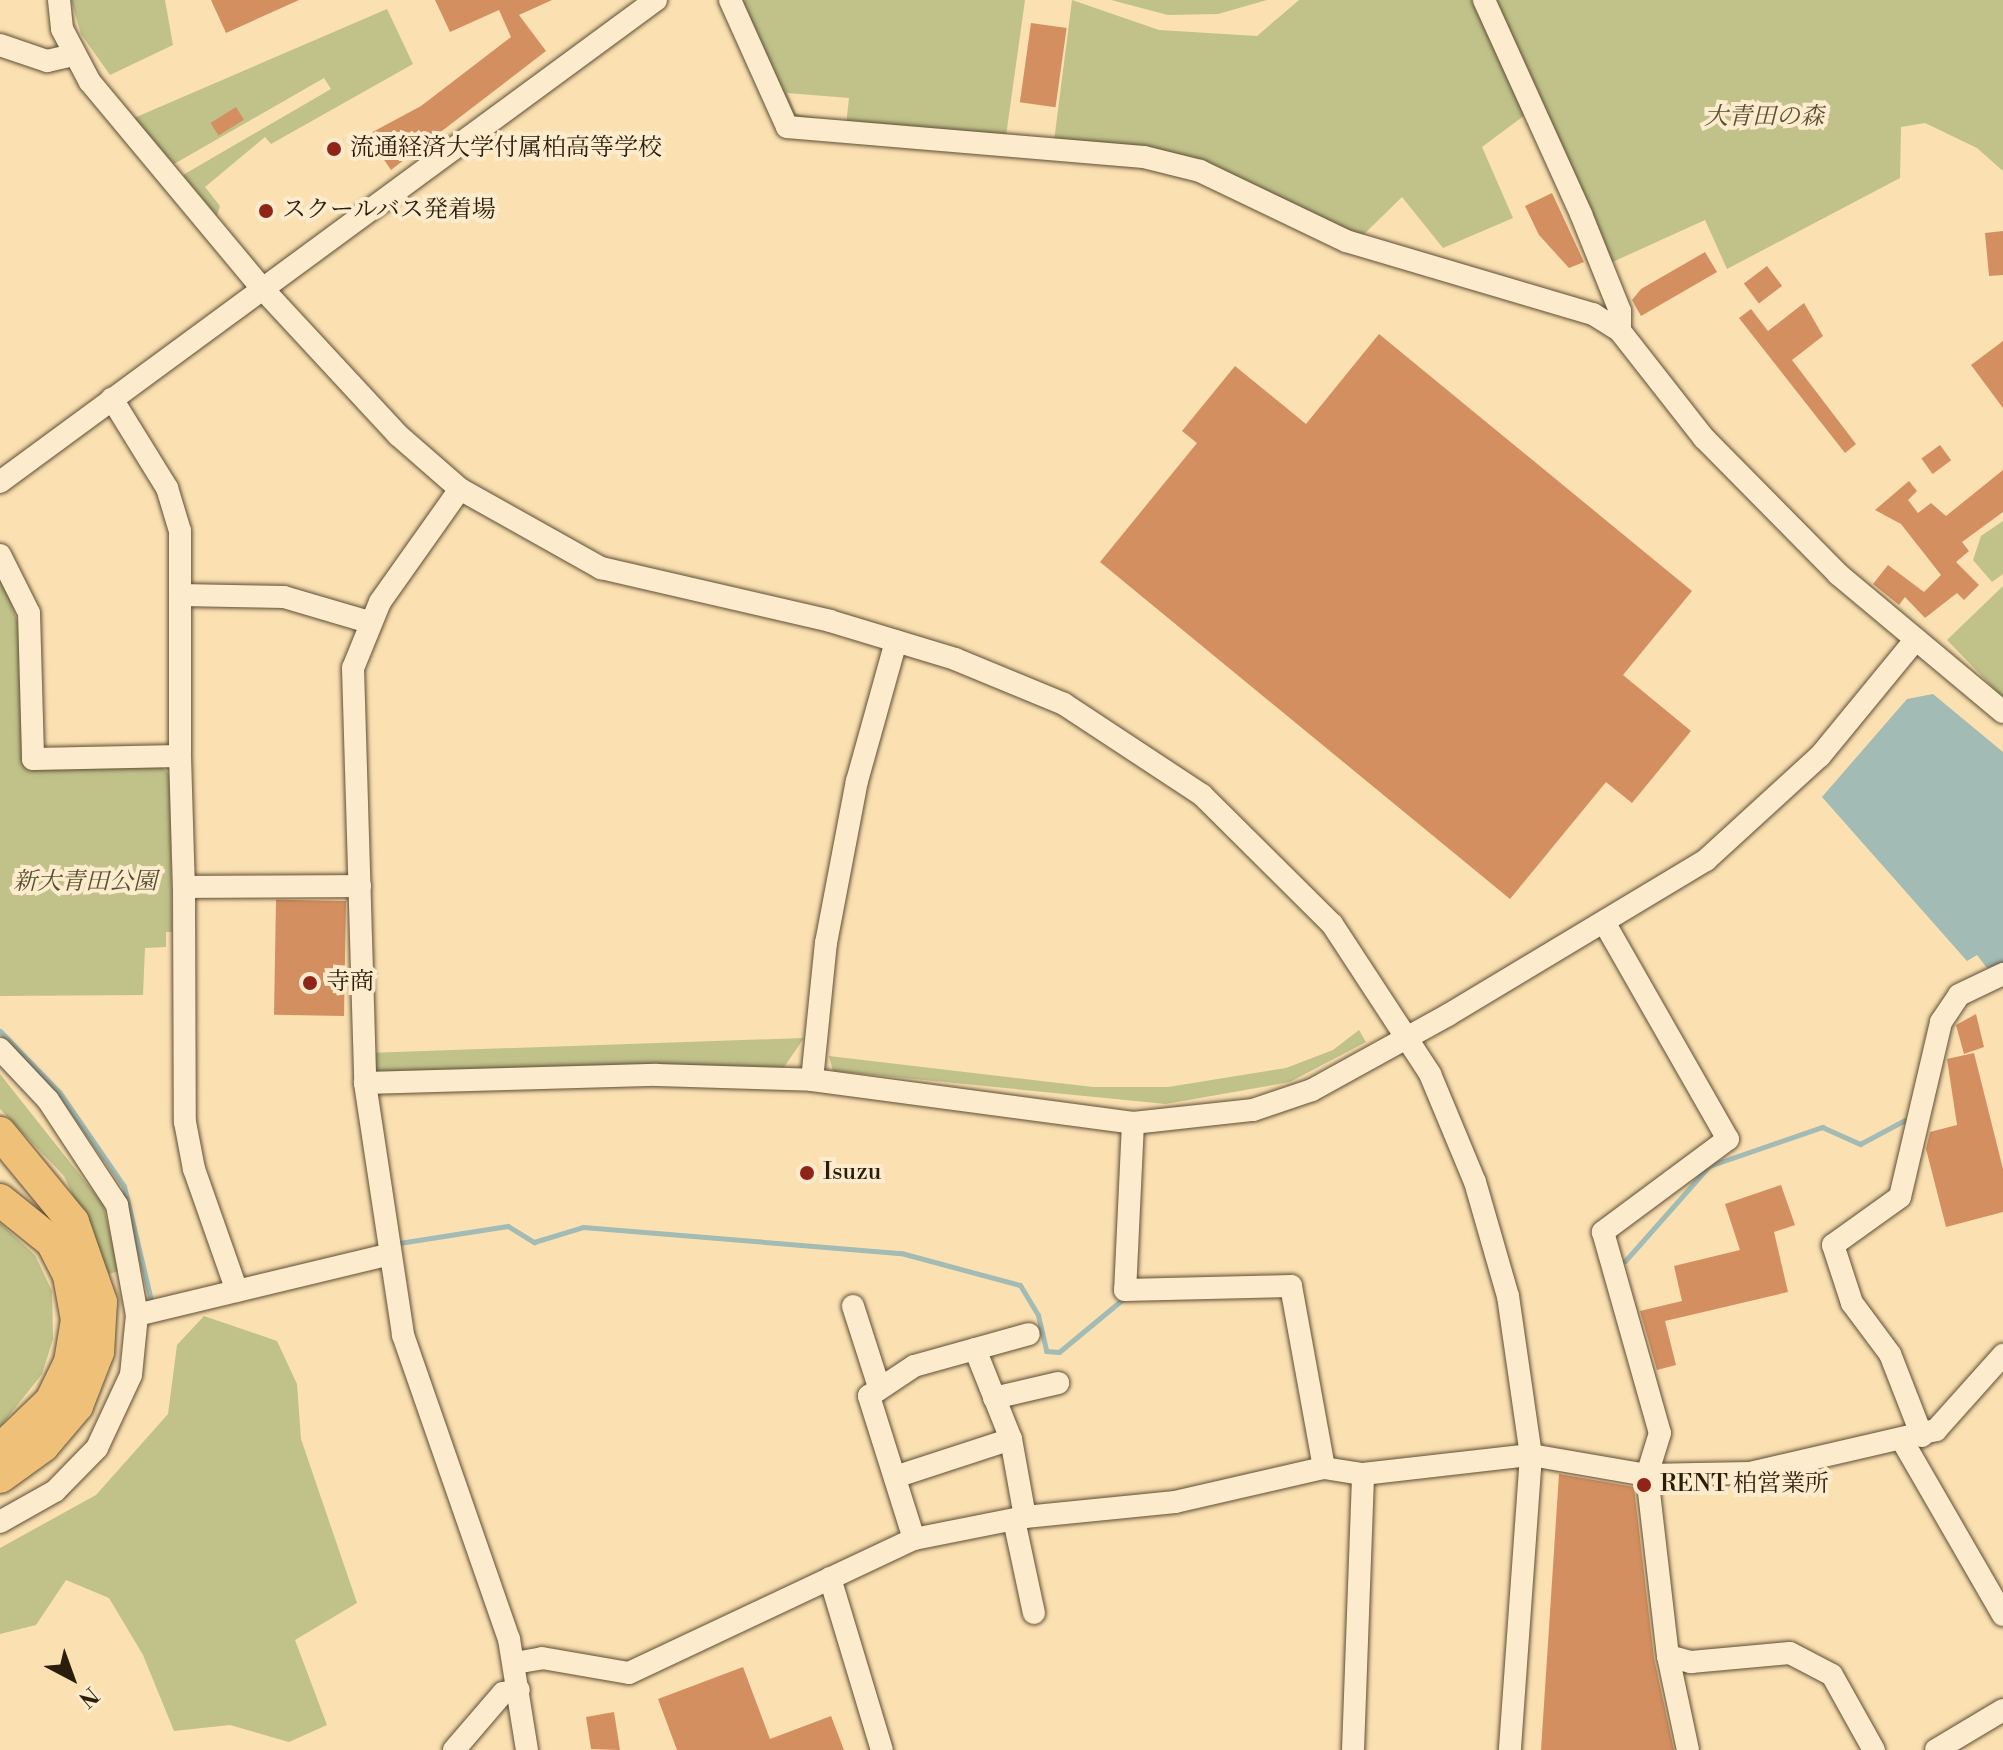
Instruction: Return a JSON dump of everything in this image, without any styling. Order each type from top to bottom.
[{"type":"highway","points":[[0,1133],[73,1222],[101,1302],[98,1352],[77,1406],[43,1446],[0,1477]]},
{"type":"highway","points":[[0,1200],[52,1242],[69,1276],[77,1320],[70,1362],[51,1401],[0,1450]]},
{"type":"street","points":[[59,0],[73,55],[261,287],[398,435],[460,489],[601,568],[896,641],[1064,704],[1202,795],[1332,924],[1408,1037],[1462,1145],[1497,1252],[1531,1455],[1510,1750]]},
{"type":"street","points":[[0,482],[261,287],[444,162],[656,0]]},
{"type":"street","points":[[730,0],[787,127],[1144,157],[1200,171],[1346,241],[1572,303],[1620,331],[1704,438],[1838,574],[2003,712]]},
{"type":"street","points":[[1484,0],[1581,214],[1620,311],[1620,331]]},
{"type":"street","points":[[0,45],[47,61],[73,55]]},
{"type":"street","points":[[112,399],[167,488],[180,531],[185,1122],[194,1169],[237,1291]]},
{"type":"street","points":[[460,489],[369,622],[352,687],[365,1083],[386,1255],[420,1397],[515,1663],[527,1750]]},
{"type":"street","points":[[0,555],[29,613],[33,759],[180,756]]},
{"type":"street","points":[[180,595],[284,597],[369,622]]},
{"type":"street","points":[[365,1083],[657,1075],[812,1080],[1133,1123],[1253,1110],[1312,1090],[1408,1037],[1604,922],[1740,834],[1820,756],[1916,639]]},
{"type":"street","points":[[812,1080],[826,943],[857,781],[896,641]]},
{"type":"street","points":[[184,887],[360,886]]},
{"type":"street","points":[[1604,922],[1728,1139],[1603,1232],[1660,1433],[1647,1475],[1668,1656],[1688,1750]]},
{"type":"street","points":[[2001,1609],[1912,1438],[1890,1354],[1852,1303],[1833,1245],[1900,1197],[1941,1022],[1959,995],[2003,974]]},
{"type":"street","points":[[0,1049],[48,1100],[117,1205],[137,1315],[131,1375],[97,1448],[55,1491],[0,1522]]},
{"type":"street","points":[[1133,1123],[1125,1290],[1291,1286],[1324,1468]]},
{"type":"street","points":[[137,1315],[386,1255]]},
{"type":"street","points":[[853,1306],[879,1387]]},
{"type":"street","points":[[914,1539],[869,1396],[914,1366],[1029,1334]]},
{"type":"street","points":[[975,1349],[1011,1439],[1034,1613]]},
{"type":"street","points":[[515,1663],[542,1658],[629,1673],[914,1539],[1020,1518],[1175,1502],[1324,1468],[1363,1474],[1531,1455],[1647,1475],[1728,1476],[1912,1438],[1949,1418],[2003,1355]]},
{"type":"street","points":[[994,1398],[1058,1383]]},
{"type":"street","points":[[895,1477],[1011,1439]]},
{"type":"street","points":[[1353,1750],[1363,1474]]},
{"type":"street","points":[[830,1578],[882,1750]]},
{"type":"street","points":[[1668,1656],[1691,1662],[1790,1653],[1832,1675],[1874,1750]]},
{"type":"street","points":[[454,1750],[503,1693],[519,1690]]},
{"type":"street","points":[[1936,1750],[2003,1710]]},
{"type":"green space","points":[[71,0],[165,0],[173,45],[110,75],[81,34]]},
{"type":"green space","points":[[739,0],[1025,0],[1006,136],[846,125],[849,98],[787,93],[796,114],[831,121],[789,122]]},
{"type":"green space","name":"大青田の森","points":[[1072,0],[1159,30],[1257,36],[1299,0],[2003,0],[2003,171],[1977,148],[1925,123],[1901,127],[1900,178],[1727,269],[1705,220],[1606,265],[1537,106],[1482,147],[1513,218],[1443,248],[1402,197],[1361,237],[1269,200],[1054,141]]},
{"type":"green space","points":[[1111,0],[1267,0],[1218,14],[1168,15]]},
{"type":"green space","points":[[387,9],[413,64],[271,144],[265,137],[205,187],[220,206],[217,216],[183,175],[331,89],[324,78],[174,164],[134,118]]},
{"type":"green space","points":[[2003,521],[2003,574],[1992,582],[1973,560],[1981,536]]},
{"type":"green space","name":"新大青田公園","points":[[0,568],[22,636],[25,767],[160,765],[170,775],[172,932],[166,932],[166,947],[145,948],[143,995],[0,996]]},
{"type":"green space","points":[[2003,586],[2003,698],[1947,640]]},
{"type":"green space","points":[[1359,1030],[1366,1042],[1290,1082],[1166,1104],[833,1071],[829,1056],[1093,1087],[1168,1087],[1286,1068],[1333,1050]]},
{"type":"green space","points":[[804,1038],[782,1070],[376,1072],[367,1053]]},
{"type":"green space","points":[[0,1074],[103,1204],[119,1271],[109,1274],[64,1176],[0,1109]]},
{"type":"green space","points":[[0,1223],[35,1255],[52,1291],[53,1339],[42,1374],[0,1427]]},
{"type":"green space","points":[[204,1316],[277,1341],[297,1384],[301,1439],[357,1603],[295,1640],[327,1725],[289,1742],[230,1725],[174,1731],[143,1655],[109,1598],[66,1580],[36,1625],[0,1634],[0,1548],[96,1495],[168,1414],[177,1345]]},
{"type":"water","points":[[1933,694],[2003,752],[2003,964],[1987,968],[1977,955],[1967,961],[1822,797],[1907,699]]},
{"type":"building","points":[[211,0],[299,0],[226,33]]},
{"type":"building","points":[[435,0],[552,0],[519,15],[546,51],[391,170],[367,135],[421,106],[511,37],[499,10],[450,32]]},
{"type":"building","points":[[1031,23],[1067,28],[1056,107],[1020,102]]},
{"type":"building","points":[[236,107],[244,120],[219,136],[211,123]]},
{"type":"building","points":[[1552,193],[1584,262],[1569,268],[1539,235],[1525,206]]},
{"type":"building","points":[[2003,231],[2003,275],[1989,276],[1985,233]]},
{"type":"building","points":[[1705,252],[1717,272],[1641,316],[1632,300],[1641,289]]},
{"type":"building","points":[[1767,266],[1782,286],[1759,303],[1744,283]]},
{"type":"building","points":[[1804,303],[1823,336],[1792,360],[1856,444],[1845,453],[1739,318],[1751,309],[1768,331]]},
{"type":"building","points":[[1379,334],[1692,591],[1623,675],[1691,731],[1632,803],[1606,782],[1510,899],[1100,562],[1197,443],[1182,431],[1235,366],[1306,424]]},
{"type":"building","points":[[2003,341],[2003,408],[1971,365]]},
{"type":"building","points":[[1940,445],[1951,460],[1933,474],[1921,459]]},
{"type":"building","points":[[2003,470],[2003,512],[1962,542],[1969,551],[1956,562],[1979,585],[1964,600],[1957,593],[1925,618],[1905,597],[1899,605],[1873,584],[1888,565],[1924,592],[1941,575],[1901,524],[1875,510],[1909,481],[1917,491],[1908,500],[1918,513],[1931,503],[1946,516]]},
{"type":"building","name":"寺商","points":[[276,900],[346,901],[344,1016],[274,1015]]},
{"type":"building","points":[[1976,1014],[1984,1047],[1964,1054],[1956,1025]]},
{"type":"building","points":[[1974,1053],[2003,1169],[2003,1212],[1946,1227],[1926,1149],[1930,1132],[1957,1125],[1947,1059]]},
{"type":"building","points":[[1781,1185],[1795,1225],[1774,1232],[1788,1292],[1665,1321],[1676,1365],[1657,1370],[1640,1311],[1682,1301],[1674,1266],[1740,1250],[1725,1204]]},
{"type":"building","points":[[1559,1474],[1634,1487],[1654,1658],[1674,1750],[1541,1750]]},
{"type":"building","points":[[743,1667],[770,1739],[831,1716],[844,1750],[677,1750],[658,1699]]},
{"type":"building","points":[[614,1712],[620,1750],[591,1749],[586,1717]]},
{"type":"waterway","points":[[0,1031],[60,1093],[124,1186],[152,1304]]},
{"type":"waterway","points":[[1625,1261],[1709,1166],[1822,1127],[1860,1144],[1905,1120]]},
{"type":"waterway","points":[[399,1243],[508,1226],[534,1242],[583,1227],[901,1253],[1020,1285],[1038,1315],[1046,1351],[1059,1352],[1124,1298]]},
{"type":"place","name":"流通経済大学付属柏高等学校","points":[[334,149]]},
{"type":"place","name":"スクールバス発着場","points":[[266,211]]},
{"type":"place","name":"寺商","points":[[310,983]]},
{"type":"place","name":"Isuzu","points":[[807,1173]]},
{"type":"place","name":"RENT 柏営業所","points":[[1644,1485]]}]
